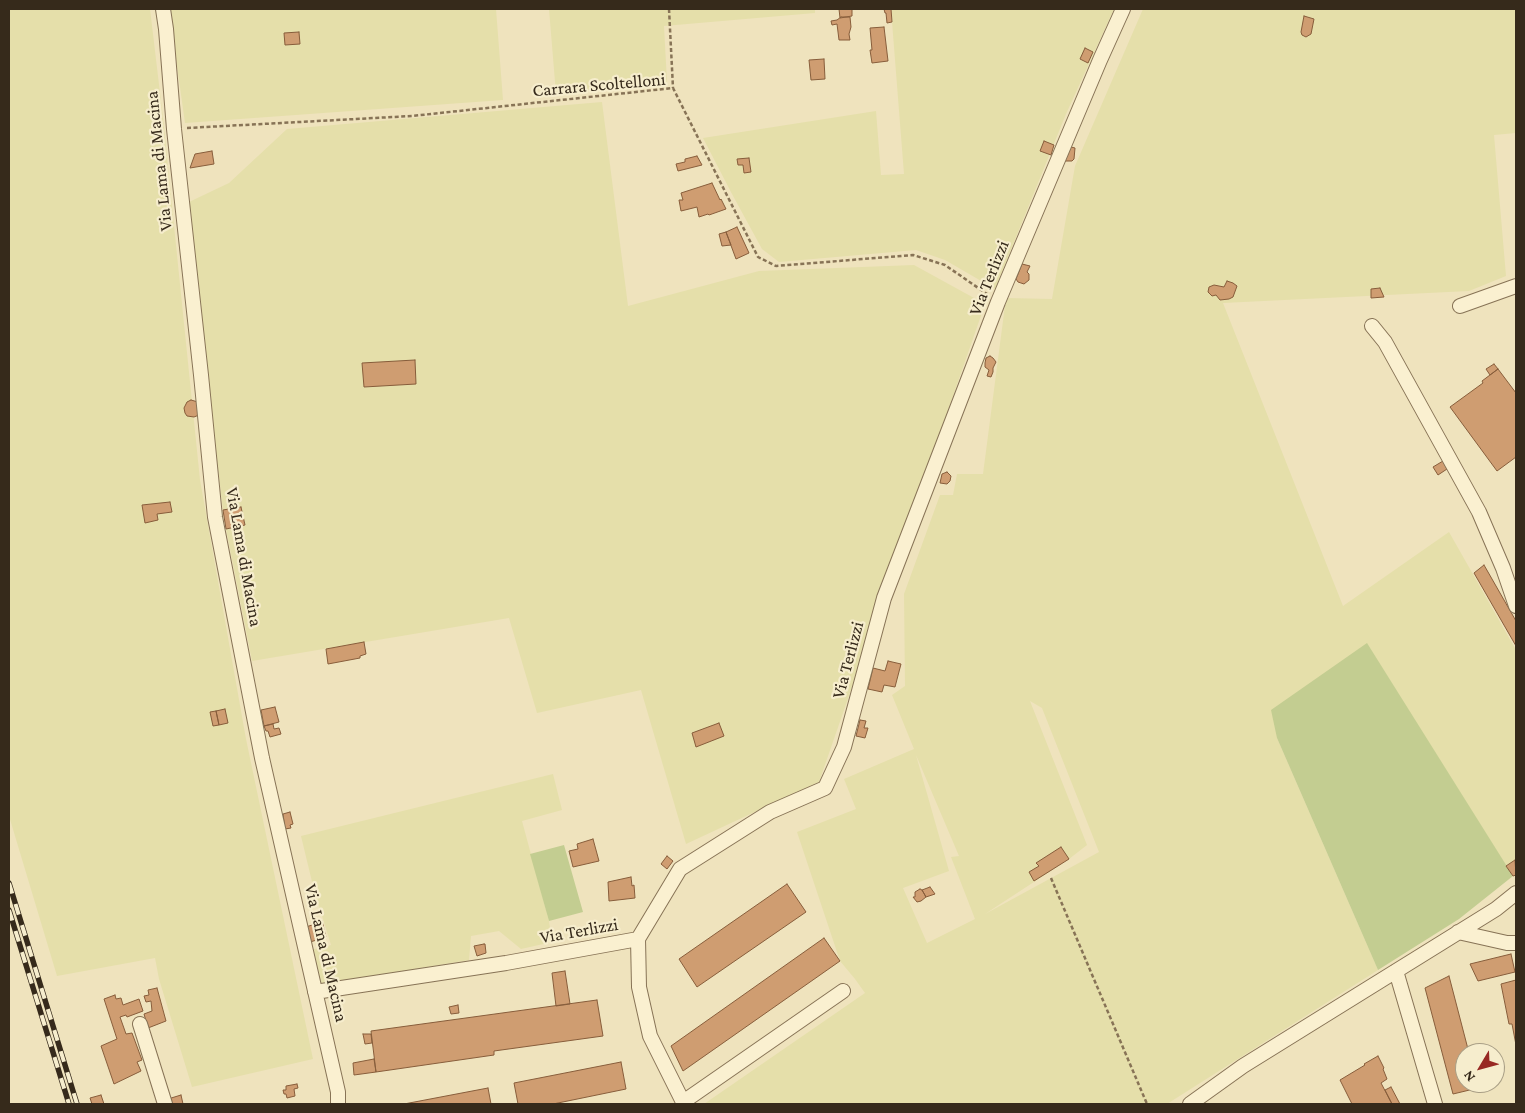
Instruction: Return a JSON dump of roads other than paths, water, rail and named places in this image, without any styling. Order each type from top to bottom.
[{"type":"street","name":"Via Lama di Macina","points":[[163,9],[215,517],[262,758],[338,1092],[338,1104]]},
{"type":"street","name":"Via Terlizzi","points":[[315,992],[506,963],[638,939],[680,869],[770,812],[825,788],[844,747],[884,598],[998,302],[1123,9]]},
{"type":"street","points":[[1460,306],[1516,286]]},
{"type":"street","points":[[1372,326],[1385,342],[1479,512],[1503,568],[1516,606]]},
{"type":"street","points":[[1190,1104],[1243,1066],[1496,909],[1516,893]]},
{"type":"street","points":[[1458,932],[1516,943]]},
{"type":"street","points":[[638,939],[639,987],[650,1036],[683,1103],[843,991]]},
{"type":"street","points":[[1396,971],[1435,1104]]},
{"type":"street","points":[[140,1024],[164,1104]]},
{"type":"railway","points":[[9,883],[77,1104]]},
{"type":"railway","points":[[9,910],[69,1104]]}]
